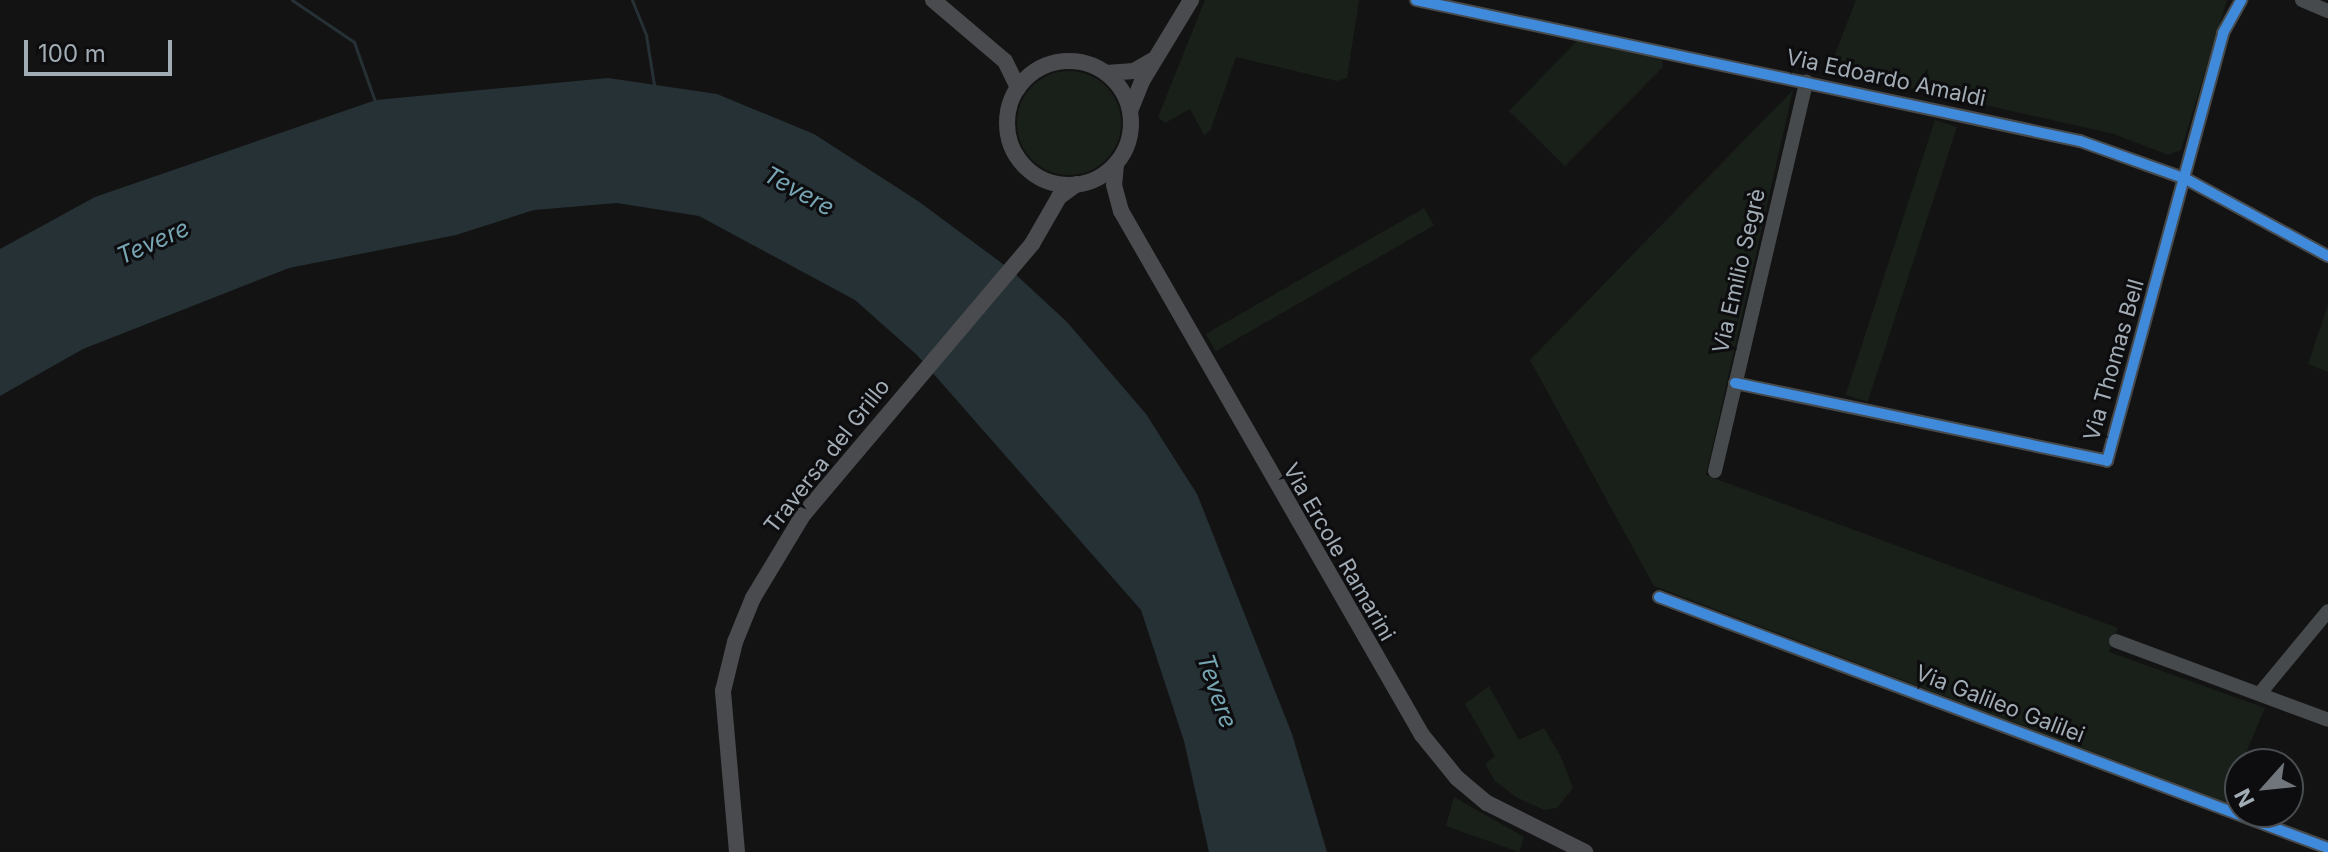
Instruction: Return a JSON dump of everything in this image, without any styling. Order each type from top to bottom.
[{"type":"main road","points":[[933,0],[1005,61],[1018,88]]},
{"type":"main road","points":[[1116,164],[1127,146],[1130,111],[1191,0]]},
{"type":"main road","points":[[1106,73],[1134,71],[1160,54]]},
{"type":"main road","points":[[1046,219],[1046,201],[1033,173],[1010,143],[1009,105],[1018,88],[1029,75],[1061,61],[1079,61],[1106,73],[1120,86],[1130,111]]},
{"type":"main road","name":"Traversa del Grillo","points":[[737,852],[722,720],[724,679],[735,642],[788,537],[900,397],[1024,254],[1059,197],[1116,164]]},
{"type":"main road","name":"Via Ercole Ramarini","points":[[1116,164],[1114,185],[1121,211]]},
{"type":"main road","points":[[1033,173],[1050,182],[1080,184]]},
{"type":"main road","name":"Via Ercole Ramarini","points":[[1080,184],[1105,194],[1121,211],[1422,735],[1457,778],[1487,803],[1585,852]]},
{"type":"street","name":"Via Edoardo Amaldi","points":[[1416,0],[2080,141],[2186,179],[2328,256]]},
{"type":"street","name":"Via Thomas Bell","points":[[1735,383],[2107,461],[2186,179],[2223,33],[2241,0]]},
{"type":"street","points":[[2302,0],[2328,11]]},
{"type":"street","name":"Via Emilio Segrè","points":[[1715,471],[1806,82]]},
{"type":"street","name":"Via Galileo Galilei","points":[[1659,597],[2328,848]]},
{"type":"street","points":[[2261,692],[2328,611]]},
{"type":"street","points":[[2116,641],[2261,692],[2328,720]]},
{"type":"shaded area","points":[[1205,0],[1359,0],[1347,78],[1337,81],[1236,57],[1210,131],[1204,135],[1190,109],[1165,123],[1158,117]]},
{"type":"shaded area","points":[[1856,0],[2227,0],[2181,150],[2168,155],[2114,134],[1829,70]]},
{"type":"shaded area","points":[[1577,41],[1662,58],[1663,67],[1565,166],[1509,111]]},
{"type":"shaded area","points":[[1069,71],[1089,75],[1106,86],[1117,103],[1121,123],[1117,143],[1106,160],[1089,171],[1069,175],[1049,171],[1032,160],[1021,143],[1017,123],[1021,103],[1032,86],[1049,75]]},
{"type":"shaded area","points":[[1793,90],[1706,475],[2118,628],[2109,652],[2265,708],[2248,748],[2224,748],[2224,802],[1654,586],[1530,360]]},
{"type":"shaded area","points":[[1935,120],[1957,127],[1868,402],[1846,395]]},
{"type":"shaded area","points":[[1424,208],[1434,225],[1216,351],[1206,334]]},
{"type":"shaded area","points":[[2328,305],[2328,372],[2308,364]]},
{"type":"shaded area","points":[[1489,686],[1519,740],[1544,728],[1561,757],[1573,788],[1557,808],[1544,810],[1516,797],[1495,781],[1485,764],[1495,756],[1465,704]]},
{"type":"shaded area","points":[[1454,797],[1524,837],[1519,852],[1446,826]]},
{"type":"water","name":"Tevere","points":[[608,78],[717,94],[814,134],[918,201],[1011,270],[1067,322],[1146,414],[1197,494],[1292,734],[1327,852],[1209,852],[1184,741],[1141,610],[917,355],[855,300],[699,216],[617,203],[534,210],[456,235],[289,268],[83,349],[0,396],[0,249],[95,197],[376,100]]},
{"type":"waterway","points":[[292,0],[354,42],[376,104]]},
{"type":"waterway","points":[[632,0],[646,35],[654,85]]},
{"type":"cycle path","points":[[1416,0],[2080,141],[2186,179],[2328,256]]},
{"type":"cycle path","points":[[1735,383],[2107,461],[2223,33],[2241,0]]},
{"type":"cycle path","points":[[1659,597],[2328,848]]}]
